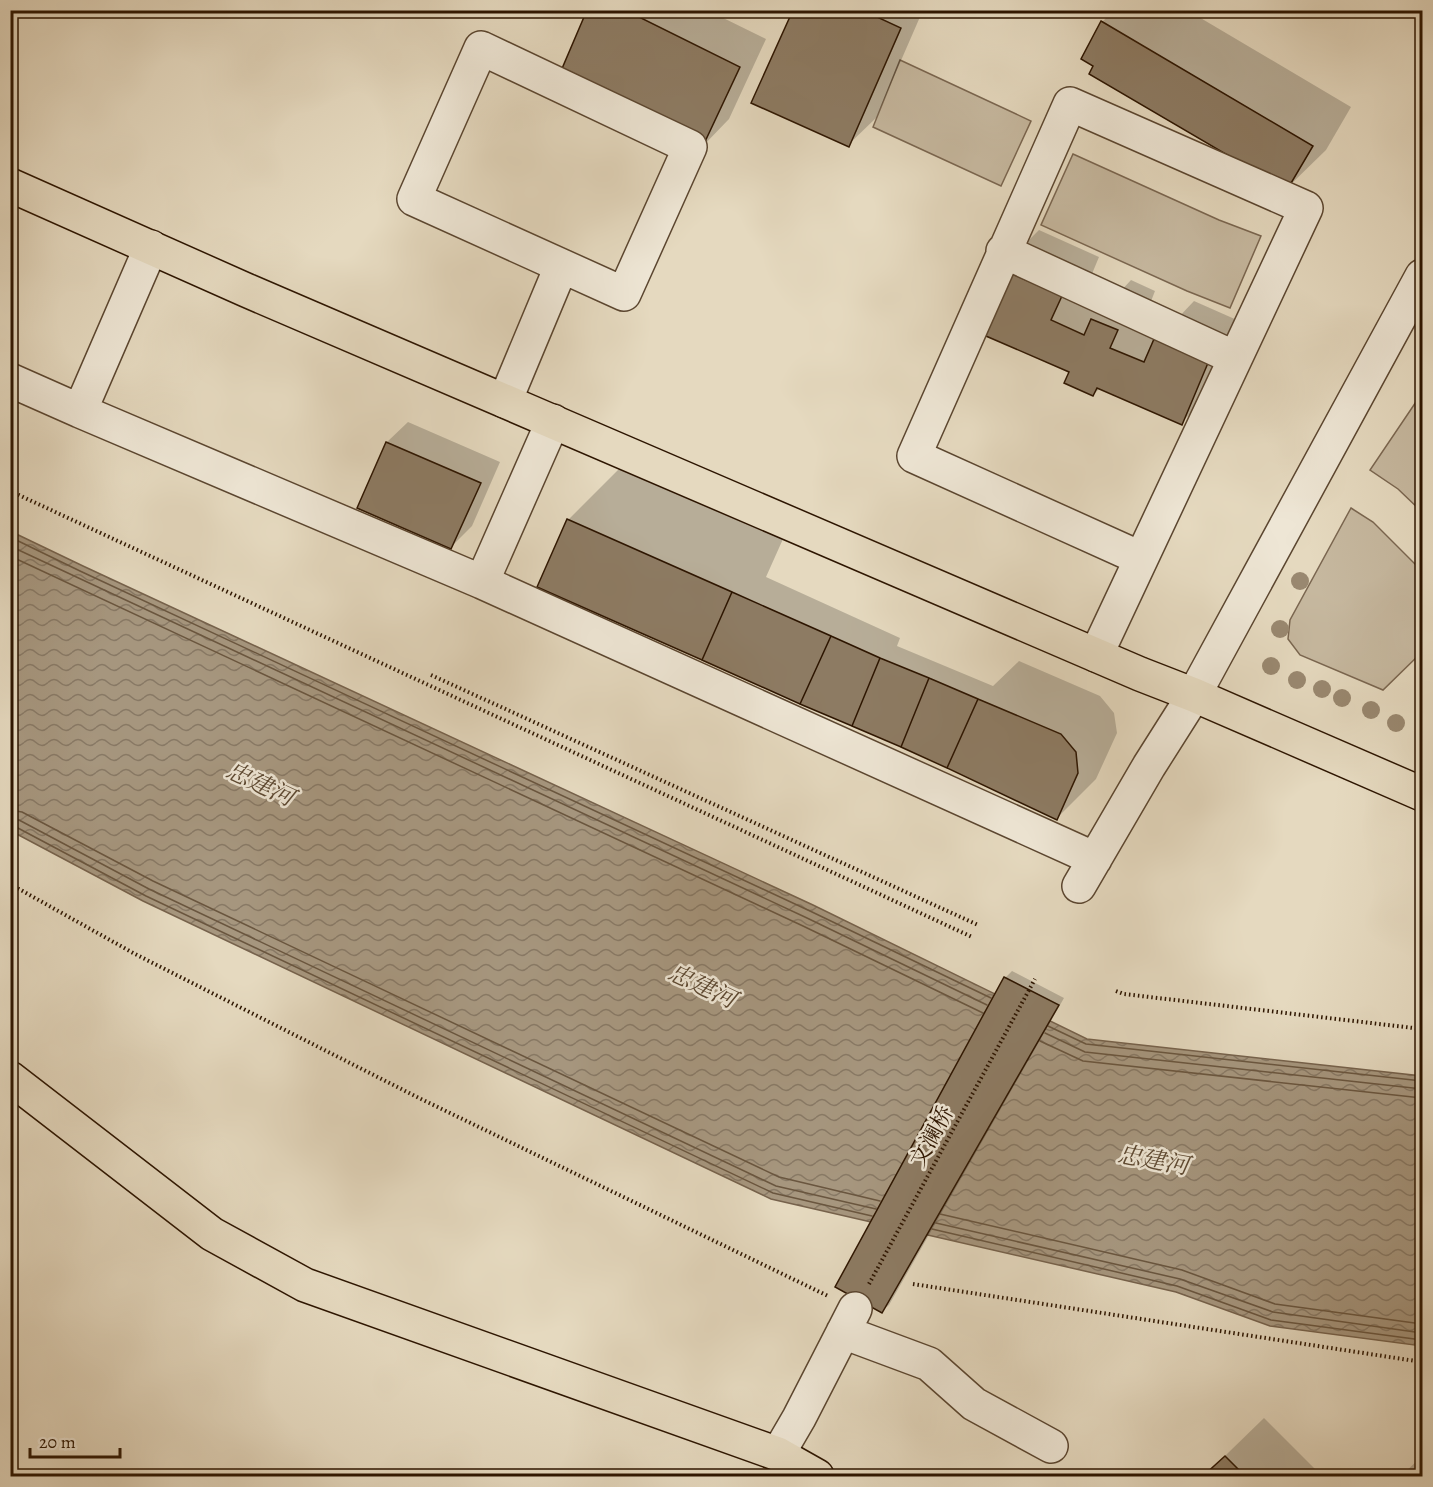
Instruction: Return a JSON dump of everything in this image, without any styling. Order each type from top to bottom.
[{"type":"main road","points":[[10,185],[246,290],[1422,794]]},
{"type":"main road","points":[[10,1078],[212,1234],[305,1285],[778,1454],[817,1476]]},
{"type":"street","points":[[481,48],[690,147],[624,294],[561,267],[414,199],[481,48]]},
{"type":"street","points":[[1096,655],[1306,208],[1070,104],[914,456],[1140,558]]},
{"type":"street","points":[[80,411],[151,247]]},
{"type":"street","points":[[1003,251],[1235,358]]},
{"type":"street","points":[[505,401],[561,267]]},
{"type":"street","points":[[10,380],[482,582],[1087,873],[1149,766],[1194,695],[1422,276]]},
{"type":"street","points":[[482,582],[553,421]]},
{"type":"street","points":[[778,1454],[849,1320],[929,1364],[974,1404],[1052,1446]]},
{"type":"path","points":[[10,491],[972,937]]},
{"type":"path","points":[[431,675],[978,925]]},
{"type":"path","points":[[10,884],[135,954],[409,1092],[849,1320]]},
{"type":"path","name":"文澜桥","points":[[849,1320],[1035,979]]},
{"type":"path","points":[[1116,991],[1125,994],[1422,1029]]},
{"type":"path","points":[[913,1284],[1422,1362]]},
{"type":"shaded area","points":[[900,60],[1031,121],[1001,186],[873,127]]},
{"type":"shaded area","points":[[1073,154],[1219,220],[1261,236],[1230,308],[1041,225]]},
{"type":"shaded area","points":[[1422,393],[1422,512],[1398,489],[1370,470]]},
{"type":"shaded area","points":[[1351,508],[1373,522],[1422,571],[1422,652],[1383,690],[1300,655],[1288,639],[1290,620]]},
{"type":"water","name":"忠建河","points":[[10,531],[813,905],[1087,1039],[1422,1076],[1422,1346],[1270,1326],[1176,1292],[771,1199],[143,901],[11,831]]},
{"type":"building","points":[[587,10],[625,10],[740,67],[702,148],[558,78]]},
{"type":"building","points":[[793,10],[862,10],[901,28],[849,147],[751,103]]},
{"type":"building","points":[[1101,21],[1313,146],[1287,190],[1089,74],[1093,66],[1081,59]]},
{"type":"building","points":[[999,268],[1062,296],[1051,320],[1084,335],[1091,319],[1118,330],[1110,348],[1144,362],[1154,339],[1208,363],[1182,425],[1097,388],[1093,396],[1064,383],[1069,372],[972,330]]},
{"type":"building","points":[[386,442],[481,483],[451,549],[357,508]]},
{"type":"building","points":[[567,519],[732,592],[702,660],[537,587]]},
{"type":"building","points":[[732,592],[831,636],[800,704],[702,660]]},
{"type":"building","points":[[831,636],[880,658],[852,726],[800,704]]},
{"type":"building","points":[[880,658],[929,678],[901,747],[852,726]]},
{"type":"building","points":[[929,678],[978,699],[947,768],[901,747]]},
{"type":"building","points":[[978,699],[1061,734],[1076,752],[1078,773],[1057,820],[947,768]]},
{"type":"building","points":[[1004,977],[1059,1005],[882,1313],[835,1287]]},
{"type":"building","points":[[1225,1456],[1245,1476],[1203,1476]]}]
